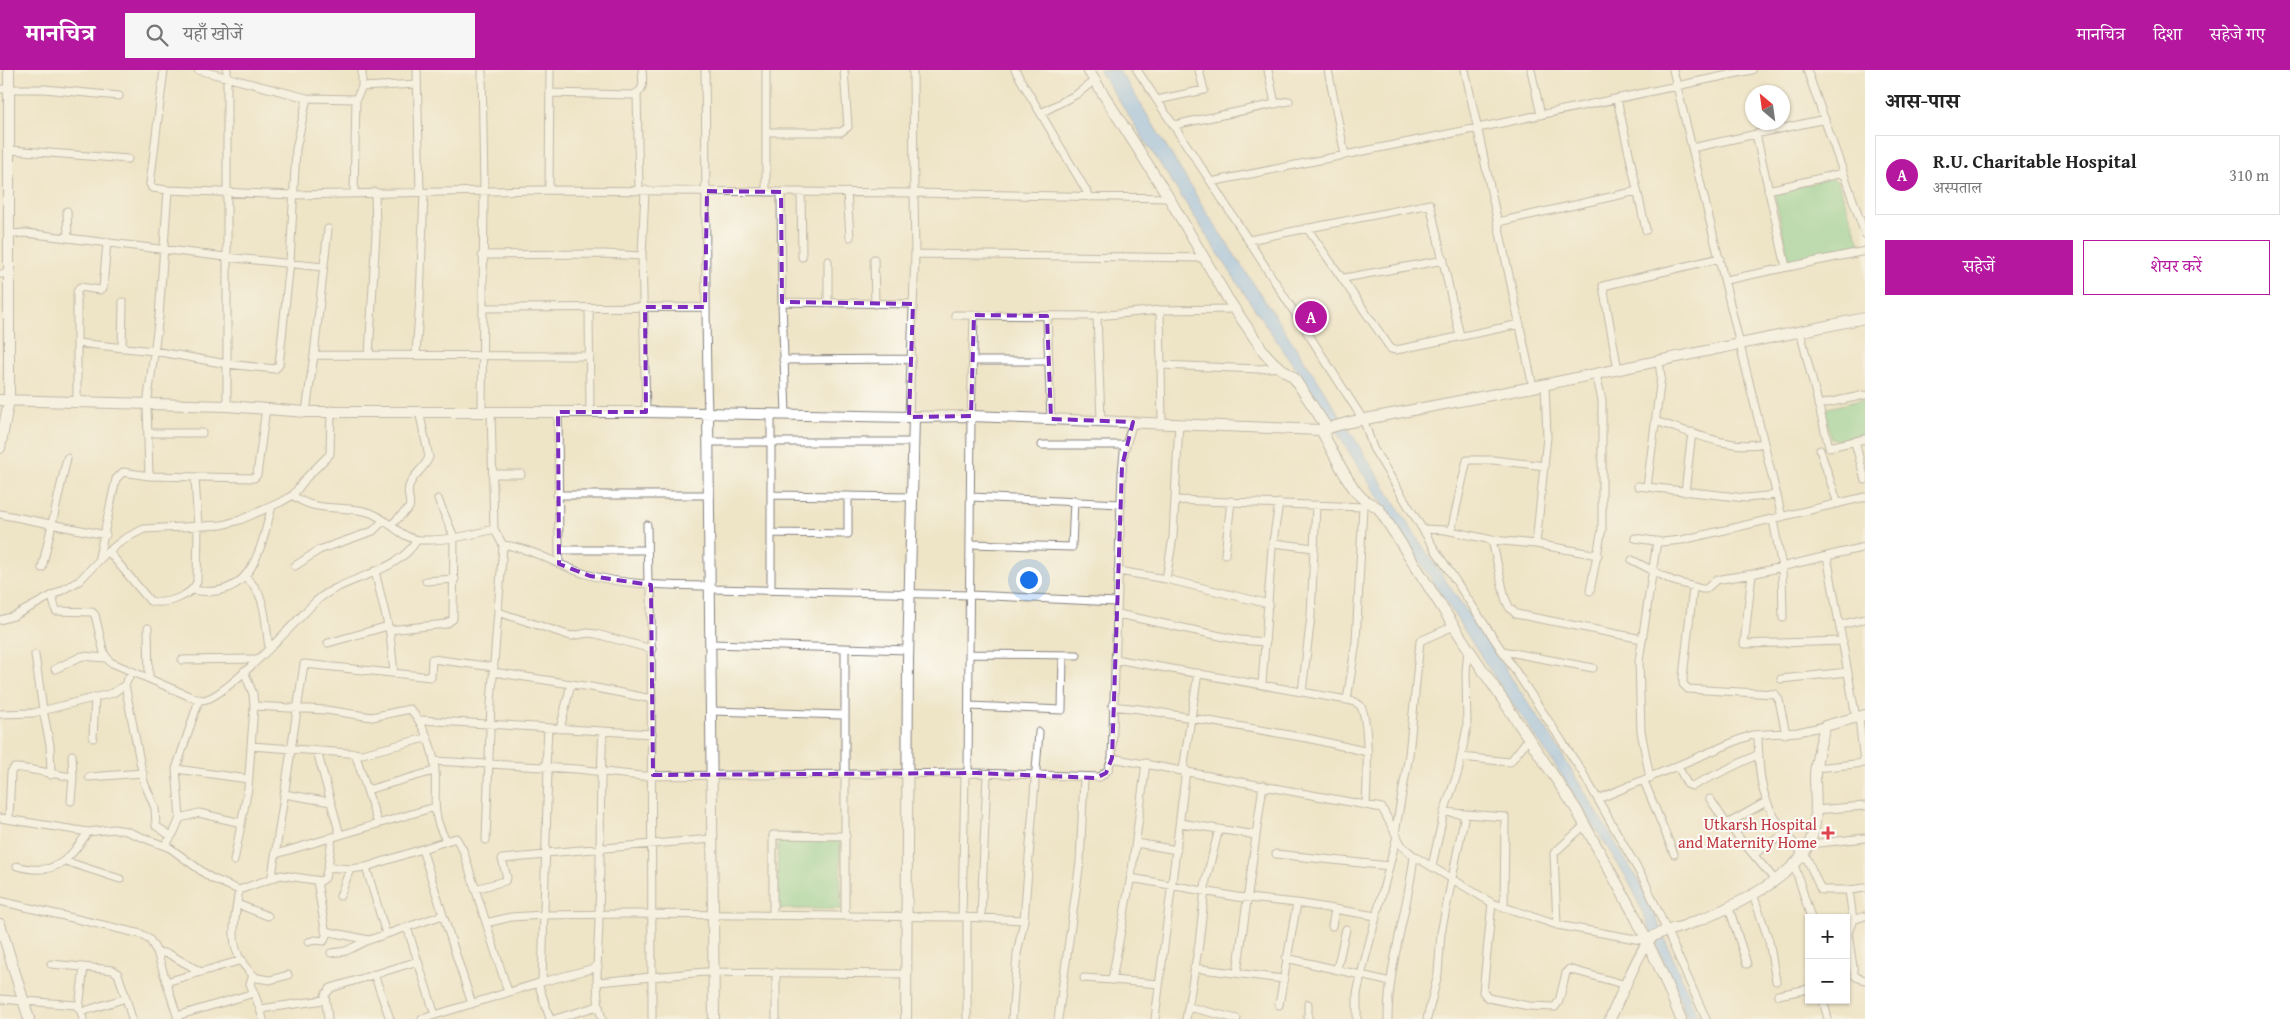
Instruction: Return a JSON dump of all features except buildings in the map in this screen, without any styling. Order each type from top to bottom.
[{"type":"street","points":[[0,448],[5,400],[4,274],[9,234],[10,150],[5,89],[9,70]]},
{"type":"street","points":[[164,70],[150,184],[155,190],[294,195],[484,190],[707,190],[1169,198]]},
{"type":"street","points":[[198,70],[227,73],[307,98],[356,99]]},
{"type":"street","points":[[354,194],[356,99],[362,87],[362,70]]},
{"type":"street","points":[[416,354],[420,299],[422,192],[417,70]]},
{"type":"street","points":[[482,70],[484,190],[482,255],[483,356],[493,474],[494,529],[503,545],[494,669],[486,840]]},
{"type":"street","points":[[549,190],[550,70]]},
{"type":"street","points":[[642,70],[643,87],[637,94],[642,190],[646,412]]},
{"type":"street","points":[[705,70],[707,190],[705,307],[711,587],[714,1019]]},
{"type":"street","points":[[766,70],[766,192]]},
{"type":"street","points":[[766,132],[846,131],[848,127],[844,70]]},
{"type":"street","points":[[906,1019],[908,650],[914,442],[912,417],[915,254],[913,70]]},
{"type":"street","points":[[1015,70],[1090,197]]},
{"type":"street","points":[[1088,70],[1169,198],[1234,309],[1264,352],[1294,378],[1327,429],[1352,485],[1365,504],[1356,642],[1347,700]]},
{"type":"street","points":[[1137,70],[1212,182],[1364,421],[1373,448],[1423,529],[1598,799],[1645,882],[1706,1019]]},
{"type":"street","points":[[1157,100],[1204,90],[1199,70]]},
{"type":"street","points":[[1268,70],[1275,104]]},
{"type":"street","points":[[1328,70],[1345,156]]},
{"type":"street","points":[[1465,70],[1533,387]]},
{"type":"street","points":[[1531,70],[1541,115]]},
{"type":"street","points":[[1673,70],[1726,280],[1782,517]]},
{"type":"street","points":[[1212,182],[1345,156],[1752,70]]},
{"type":"street","points":[[1807,70],[1865,234]]},
{"type":"street","points":[[227,73],[227,406]]},
{"type":"street","points":[[1041,113],[1077,94],[1095,80]]},
{"type":"street","points":[[362,87],[418,84]]},
{"type":"street","points":[[5,89],[44,89],[119,96]]},
{"type":"street","points":[[550,93],[637,94]]},
{"type":"street","points":[[77,343],[154,351],[227,364],[275,369],[279,365],[290,262],[296,148],[307,98]]},
{"type":"street","points":[[1617,99],[1646,230]]},
{"type":"street","points":[[1174,124],[1289,101]]},
{"type":"street","points":[[1692,148],[1825,119]]},
{"type":"street","points":[[1756,134],[1786,267]]},
{"type":"street","points":[[10,150],[128,159]]},
{"type":"street","points":[[1768,190],[1843,173]]},
{"type":"street","points":[[149,476],[147,405],[159,316],[168,190]]},
{"type":"street","points":[[1498,222],[1637,191]]},
{"type":"street","points":[[369,355],[376,233],[375,192]]},
{"type":"street","points":[[781,192],[783,360],[786,414]]},
{"type":"street","points":[[801,192],[802,257]]},
{"type":"street","points":[[847,192],[850,237]]},
{"type":"street","points":[[1249,240],[1430,204],[1460,336]]},
{"type":"street","points":[[67,211],[68,238]]},
{"type":"street","points":[[1307,228],[1344,278],[1391,349],[1396,350],[1520,324]]},
{"type":"street","points":[[306,412],[328,230]]},
{"type":"street","points":[[9,234],[26,233],[226,258],[290,262],[324,267]]},
{"type":"street","points":[[77,403],[77,292],[80,287],[100,290],[103,288],[107,242]]},
{"type":"street","points":[[1726,280],[1865,251]]},
{"type":"street","points":[[482,255],[604,254],[642,256]]},
{"type":"street","points":[[915,254],[1205,258]]},
{"type":"street","points":[[1618,370],[1602,286],[1720,258]]},
{"type":"street","points":[[874,259],[874,304]]},
{"type":"street","points":[[1344,278],[1444,260]]},
{"type":"street","points":[[828,261],[828,303]]},
{"type":"street","points":[[122,348],[123,302]]},
{"type":"street","points":[[782,302],[913,304]]},
{"type":"street","points":[[483,308],[705,307]]},
{"type":"street","points":[[589,308],[590,412]]},
{"type":"street","points":[[955,316],[1097,316],[1160,310],[1234,309]]},
{"type":"street","points":[[1160,310],[1162,422]]},
{"type":"street","points":[[967,1019],[964,917],[970,654],[971,416],[974,315]]},
{"type":"street","points":[[1047,316],[1051,419]]},
{"type":"street","points":[[1097,316],[1101,420]]},
{"type":"street","points":[[5,400],[227,406],[306,412],[331,410],[646,412],[912,417],[971,416],[1327,429],[1350,422],[1364,421],[1545,385],[1865,318]]},
{"type":"street","points":[[1800,331],[1829,447],[1865,439]]},
{"type":"street","points":[[314,355],[590,356]]},
{"type":"street","points":[[783,360],[912,359]]},
{"type":"street","points":[[973,361],[1049,361]]},
{"type":"street","points":[[1647,487],[1661,377],[1659,361]]},
{"type":"street","points":[[1161,365],[1258,369],[1280,367]]},
{"type":"street","points":[[1590,591],[1602,530],[1602,400],[1596,374]]},
{"type":"street","points":[[1536,544],[1547,437],[1545,385]]},
{"type":"street","points":[[1818,404],[1865,395]]},
{"type":"street","points":[[99,560],[106,535],[116,479],[123,472],[149,476],[254,478],[257,475],[266,408]]},
{"type":"street","points":[[0,620],[79,581],[108,551],[124,539],[144,529],[222,525],[240,520],[294,495],[306,478],[330,454],[331,410]]},
{"type":"street","points":[[391,525],[409,508],[408,489],[410,483],[429,457],[419,411]]},
{"type":"street","points":[[558,412],[557,495],[559,564]]},
{"type":"street","points":[[770,414],[772,590]]},
{"type":"street","points":[[1655,421],[1727,443],[1747,446],[1764,444]]},
{"type":"street","points":[[434,761],[652,776],[987,774],[1100,777],[1106,773],[1112,758],[1112,706],[1118,614],[1122,466],[1133,422]]},
{"type":"street","points":[[1166,580],[1173,537],[1179,423]]},
{"type":"street","points":[[1685,492],[1692,432]]},
{"type":"street","points":[[148,433],[202,433]]},
{"type":"street","points":[[708,442],[914,442]]},
{"type":"street","points":[[1855,442],[1865,480]]},
{"type":"street","points":[[1042,445],[1126,445]]},
{"type":"street","points":[[1820,450],[1838,504]]},
{"type":"street","points":[[42,568],[67,458]]},
{"type":"street","points":[[1451,531],[1467,460],[1545,466]]},
{"type":"street","points":[[493,474],[521,474]]},
{"type":"street","points":[[108,551],[150,601],[170,601],[192,590],[198,582],[198,526],[195,478]]},
{"type":"street","points":[[1638,486],[1746,498],[1777,495]]},
{"type":"street","points":[[294,495],[299,500],[309,504],[372,514],[410,538],[418,540],[454,537],[494,529]]},
{"type":"street","points":[[557,495],[709,495]]},
{"type":"street","points":[[771,495],[912,498]]},
{"type":"street","points":[[771,532],[848,534],[848,496]]},
{"type":"street","points":[[971,497],[1074,500],[1121,504]]},
{"type":"street","points":[[1635,538],[1657,541],[1682,540],[1865,497]]},
{"type":"street","points":[[328,643],[388,628],[450,623],[453,619],[455,579],[454,537],[438,499]]},
{"type":"street","points":[[970,544],[1072,547],[1074,500]]},
{"type":"street","points":[[1175,500],[1316,505],[1373,503],[1379,509],[1468,649],[1529,738],[1585,825],[1648,940],[1681,1019],[1674,1019]]},
{"type":"street","points":[[1225,554],[1232,501]]},
{"type":"street","points":[[1262,684],[1273,543],[1279,503]]},
{"type":"street","points":[[1302,692],[1311,616],[1316,505]]},
{"type":"street","points":[[192,590],[220,592],[244,577],[258,558],[272,506]]},
{"type":"street","points":[[0,514],[106,535]]},
{"type":"street","points":[[1773,520],[1782,567],[1783,618]]},
{"type":"street","points":[[295,566],[319,550],[373,531],[384,521]]},
{"type":"street","points":[[646,525],[652,649],[652,1019]]},
{"type":"street","points":[[1423,529],[1451,531],[1492,540],[1536,544],[1598,555]]},
{"type":"street","points":[[55,669],[82,656],[106,658],[199,700],[215,696],[269,648],[326,592],[375,571],[411,550],[418,540]]},
{"type":"street","points":[[1492,540],[1505,598],[1509,607],[1516,614],[1642,638]]},
{"type":"street","points":[[1657,541],[1639,661],[1639,706],[1647,780],[1674,854]]},
{"type":"street","points":[[1273,543],[1314,548]]},
{"type":"street","points":[[503,545],[531,551],[590,576],[628,583],[1117,602]]},
{"type":"street","points":[[1632,560],[1652,571],[1693,588],[1706,589],[1716,580],[1752,574],[1865,547]]},
{"type":"street","points":[[559,550],[647,550]]},
{"type":"street","points":[[1816,768],[1864,763],[1860,716],[1848,672],[1828,556]]},
{"type":"street","points":[[375,571],[388,628],[394,673]]},
{"type":"street","points":[[1118,571],[1269,604]]},
{"type":"street","points":[[1752,574],[1744,644],[1843,640]]},
{"type":"street","points":[[244,577],[255,586],[260,596],[269,648]]},
{"type":"street","points":[[426,581],[455,579]]},
{"type":"street","points":[[1693,588],[1683,677],[1684,686],[1691,690],[1775,694],[1779,700],[1786,734]]},
{"type":"street","points":[[52,596],[56,611],[92,612],[95,615],[106,658]]},
{"type":"street","points":[[498,612],[571,636],[588,633],[596,634],[652,649]]},
{"type":"street","points":[[1118,614],[1231,639],[1266,642]]},
{"type":"street","points":[[1840,625],[1865,619]]},
{"type":"street","points":[[1358,1019],[1357,994],[1396,835],[1409,755],[1420,640],[1454,626]]},
{"type":"street","points":[[148,628],[149,678]]},
{"type":"street","points":[[711,644],[908,650]]},
{"type":"street","points":[[844,649],[843,714],[846,776],[845,916]]},
{"type":"street","points":[[1432,866],[1444,812],[1461,757],[1467,728],[1466,672],[1468,649]]},
{"type":"street","points":[[1503,651],[1593,668]]},
{"type":"street","points":[[970,654],[1077,656]]},
{"type":"street","points":[[35,655],[50,745],[51,775]]},
{"type":"street","points":[[969,706],[1062,710],[1063,655]]},
{"type":"street","points":[[182,660],[256,659]]},
{"type":"street","points":[[272,876],[304,664],[431,677],[432,659],[494,669],[652,700]]},
{"type":"street","points":[[1115,659],[1262,684],[1347,700],[1358,704],[1362,708],[1368,752],[1366,806]]},
{"type":"street","points":[[0,714],[25,714],[112,693],[125,685],[132,671]]},
{"type":"street","points":[[234,860],[248,779],[254,706],[253,694],[244,671]]},
{"type":"street","points":[[1781,679],[1848,672]]},
{"type":"street","points":[[1155,1019],[1198,673]]},
{"type":"street","points":[[560,729],[571,684]]},
{"type":"street","points":[[125,685],[146,790],[155,808],[156,826],[171,836]]},
{"type":"street","points":[[93,738],[95,697]]},
{"type":"street","points":[[165,846],[180,818],[176,769],[199,700]]},
{"type":"street","points":[[254,706],[297,708],[372,717],[410,709],[420,720],[434,761],[434,807],[440,828],[446,840]]},
{"type":"street","points":[[1112,706],[1192,717],[1312,739],[1368,752]]},
{"type":"street","points":[[711,711],[843,714]]},
{"type":"street","points":[[1598,799],[1647,780],[1740,739],[1758,735],[1786,734],[1860,716]]},
{"type":"street","points":[[420,720],[652,734]]},
{"type":"street","points":[[1610,1019],[1648,940],[1666,930],[1684,926],[1730,908],[1775,880],[1794,864],[1805,850],[1814,831],[1816,768],[1825,726]]},
{"type":"street","points":[[548,728],[546,854],[540,983],[550,1019]]},
{"type":"street","points":[[602,1019],[598,1006],[598,967],[600,772],[603,732]]},
{"type":"street","points":[[1012,1019],[1017,954],[1024,920],[1039,732]]},
{"type":"street","points":[[1758,735],[1759,772],[1766,802],[1785,834],[1805,850],[1821,890],[1865,888]]},
{"type":"street","points":[[251,746],[291,750],[371,753],[426,738]]},
{"type":"street","points":[[1461,757],[1510,762],[1529,738]]},
{"type":"street","points":[[317,751],[340,835]]},
{"type":"street","points":[[355,753],[378,824]]},
{"type":"street","points":[[1678,766],[1687,784],[1692,786],[1759,754]]},
{"type":"street","points":[[71,801],[72,755]]},
{"type":"street","points":[[1112,758],[1185,770],[1384,810],[1402,846],[1414,856],[1453,878],[1492,904],[1557,925],[1648,940]]},
{"type":"street","points":[[1112,980],[1131,878],[1146,763]]},
{"type":"street","points":[[9,818],[11,772],[14,768],[22,767],[51,775],[73,777]]},
{"type":"street","points":[[176,769],[248,779]]},
{"type":"street","points":[[367,790],[434,771]]},
{"type":"street","points":[[89,777],[143,773]]},
{"type":"street","points":[[981,918],[987,774]]},
{"type":"street","points":[[1058,1019],[1080,862],[1084,778]]},
{"type":"street","points":[[1237,973],[1263,785]]},
{"type":"street","points":[[284,794],[331,802]]},
{"type":"street","points":[[1710,799],[1727,824],[1775,880]]},
{"type":"street","points":[[1727,824],[1766,802]]},
{"type":"street","points":[[1815,810],[1865,806]]},
{"type":"street","points":[[276,854],[434,807]]},
{"type":"street","points":[[1444,812],[1505,817],[1504,908]]},
{"type":"street","points":[[180,818],[199,813],[241,823]]},
{"type":"street","points":[[1427,1019],[1426,1013],[1438,974],[1441,933],[1465,814]]},
{"type":"street","points":[[0,818],[88,832],[114,829],[126,831],[165,846],[211,878],[239,890],[272,876],[293,876],[317,881],[325,878],[332,838]]},
{"type":"street","points":[[1180,823],[1256,835]]},
{"type":"street","points":[[1557,925],[1554,853],[1585,825]]},
{"type":"street","points":[[1186,1019],[1204,890],[1219,829]]},
{"type":"street","points":[[17,866],[40,871],[65,861],[88,832]]},
{"type":"street","points":[[1754,854],[1785,834]]},
{"type":"street","points":[[773,915],[773,835],[846,836]]},
{"type":"street","points":[[328,866],[350,869],[366,867],[456,838],[459,841],[508,992]]},
{"type":"street","points":[[1805,850],[1865,838]]},
{"type":"street","points":[[475,889],[505,881],[507,878],[502,859],[712,839]]},
{"type":"street","points":[[1136,843],[1177,850]]},
{"type":"street","points":[[422,848],[472,1004]]},
{"type":"street","points":[[1276,854],[1389,866]]},
{"type":"street","points":[[1388,1019],[1391,982],[1411,882],[1414,856]]},
{"type":"street","points":[[65,861],[120,879]]},
{"type":"street","points":[[1794,864],[1810,914]]},
{"type":"street","points":[[366,867],[386,934]]},
{"type":"street","points":[[340,896],[350,869]]},
{"type":"street","points":[[1131,878],[1248,898],[1297,903],[1376,916]]},
{"type":"street","points":[[308,942],[324,940],[325,931],[317,881]]},
{"type":"street","points":[[239,890],[233,935],[235,948],[253,976],[262,980],[270,980],[288,974]]},
{"type":"street","points":[[1849,890],[1853,920],[1848,933],[1851,959],[1856,977],[1865,980]]},
{"type":"street","points":[[1753,894],[1769,941],[1776,981]]},
{"type":"street","points":[[0,901],[141,934],[150,940],[157,952],[177,1017],[254,993]]},
{"type":"street","points":[[1279,1004],[1297,903]]},
{"type":"street","points":[[237,904],[268,916]]},
{"type":"street","points":[[1492,904],[1483,992],[1488,998],[1530,1006],[1555,1007],[1559,1001],[1566,973],[1569,969],[1626,984]]},
{"type":"street","points":[[1730,908],[1746,964]]},
{"type":"street","points":[[1332,926],[1335,909]]},
{"type":"street","points":[[486,923],[511,917],[600,914],[964,917],[1024,920]]},
{"type":"street","points":[[331,953],[346,951],[369,940],[443,915]]},
{"type":"street","points":[[1853,920],[1865,916]]},
{"type":"street","points":[[0,924],[29,1019]]},
{"type":"street","points":[[407,927],[434,1016]]},
{"type":"street","points":[[1337,968],[1346,928]]},
{"type":"street","points":[[325,931],[369,940]]},
{"type":"street","points":[[157,952],[169,954],[201,972]]},
{"type":"street","points":[[1286,958],[1337,968],[1391,982]]},
{"type":"street","points":[[166,982],[242,960]]},
{"type":"street","points":[[328,1019],[324,1000],[325,995],[331,988],[418,961]]},
{"type":"street","points":[[51,964],[113,970],[118,974],[132,1019]]},
{"type":"street","points":[[81,1013],[84,967]]},
{"type":"street","points":[[422,1019],[508,992],[598,967]]},
{"type":"street","points":[[1194,968],[1283,979]]},
{"type":"street","points":[[598,982],[714,972],[907,974]]},
{"type":"street","points":[[776,972],[776,1019]]},
{"type":"street","points":[[374,974],[390,1019]]},
{"type":"street","points":[[253,976],[250,984],[262,1019]]},
{"type":"street","points":[[1084,978],[1160,984]]},
{"type":"street","points":[[1778,995],[1805,990]]},
{"type":"street","points":[[81,1013],[126,998]]},
{"type":"street","points":[[0,999],[70,1005],[81,1013]]},
{"type":"street","points":[[260,1010],[324,1000]]},
{"type":"street","points":[[1308,1004],[1308,1019]]},
{"type":"street","points":[[1824,1004],[1828,1019]]},
{"type":"street","points":[[555,1019],[598,1006]]},
{"type":"street","points":[[1189,1007],[1234,1019]]},
{"type":"highlighted area","points":[[707,191],[781,192],[782,302],[913,304],[909,417],[971,416],[974,315],[1047,316],[1051,419],[1133,422],[1122,466],[1112,758],[1106,773],[1096,778],[977,773],[653,775],[651,585],[590,576],[559,564],[557,503],[558,412],[646,412],[645,307],[705,307]]},
{"type":"green space","points":[[1831,178],[1838,182],[1860,244],[1795,261],[1789,260],[1775,197],[1776,193]]},
{"type":"green space","points":[[1865,399],[1865,434],[1839,440],[1831,439],[1824,409]]},
{"type":"green space","points":[[778,839],[840,840],[841,909],[777,909]]},
{"type":"water","points":[[1099,70],[1118,70],[1129,85],[1208,215],[1318,381],[1419,541],[1550,735],[1644,890],[1699,1019],[1688,1019],[1630,883],[1557,768],[1495,678],[1344,444],[1325,411],[1250,302]]},
{"type":"place","name":"R.U. Charitable Hospital","points":[[1311,317]]},
{"type":"place","name":"Utkarsh Hospital and Maternity Home","points":[[1828,833]]}]
